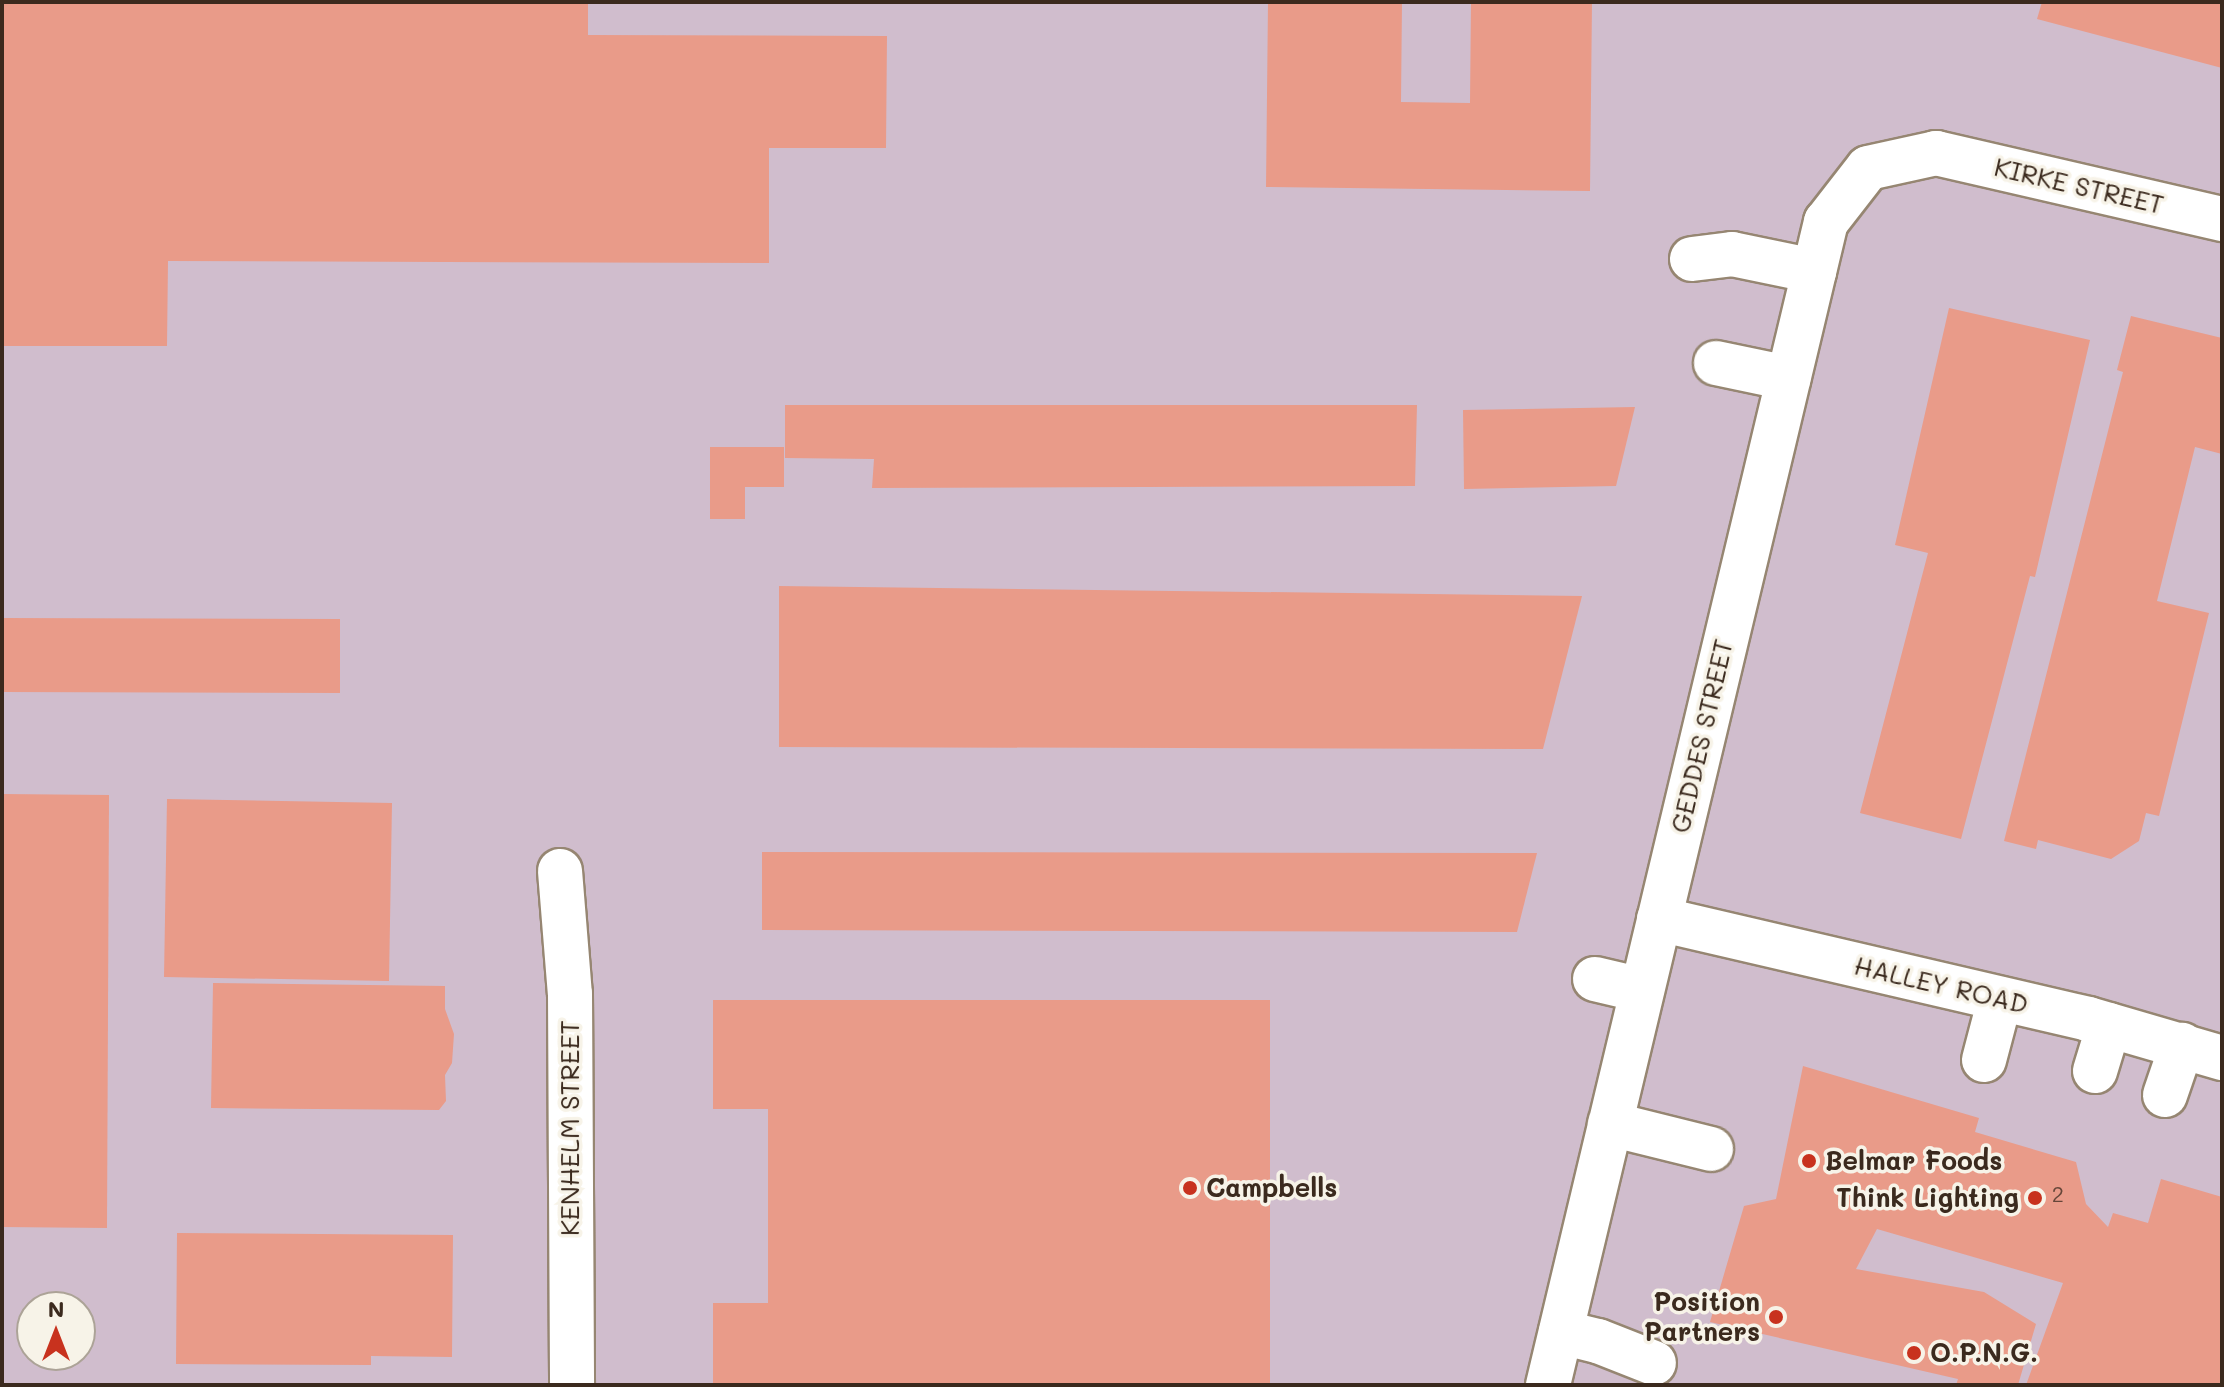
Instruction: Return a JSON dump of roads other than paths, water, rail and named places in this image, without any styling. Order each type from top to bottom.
[{"type":"street","name":"KIRKE STREET","points":[[1936,153],[2222,219]]},
{"type":"street","name":"GEDDES STREET","points":[[1548,1385],[1826,222],[1868,168],[1936,153]]},
{"type":"street","points":[[1716,363],[1788,378]]},
{"type":"street","name":"KENHELM STREET","points":[[560,871],[570,994],[572,1385]]},
{"type":"street","name":"HALLEY ROAD","points":[[1659,919],[2109,1025],[2202,1052]]},
{"type":"street","points":[[1595,979],[1642,990]]},
{"type":"street","points":[[1984,1060],[2000,999]]},
{"type":"street","points":[[2095,1071],[2109,1025]]},
{"type":"street","points":[[2165,1095],[2202,1052]]},
{"type":"street","points":[[1610,1124],[1711,1149]]},
{"type":"street","points":[[1561,1332],[1598,1341],[1654,1363]]},
{"type":"place","name":"Belmar Foods","points":[[1809,1161]]},
{"type":"place","name":"Campbells","points":[[1190,1188]]},
{"type":"place","name":"Think Lighting","points":[[2035,1198]]},
{"type":"place","name":"Position Partners","points":[[1776,1317]]},
{"type":"place","name":"O.P.N.G.","points":[[1914,1353]]}]
